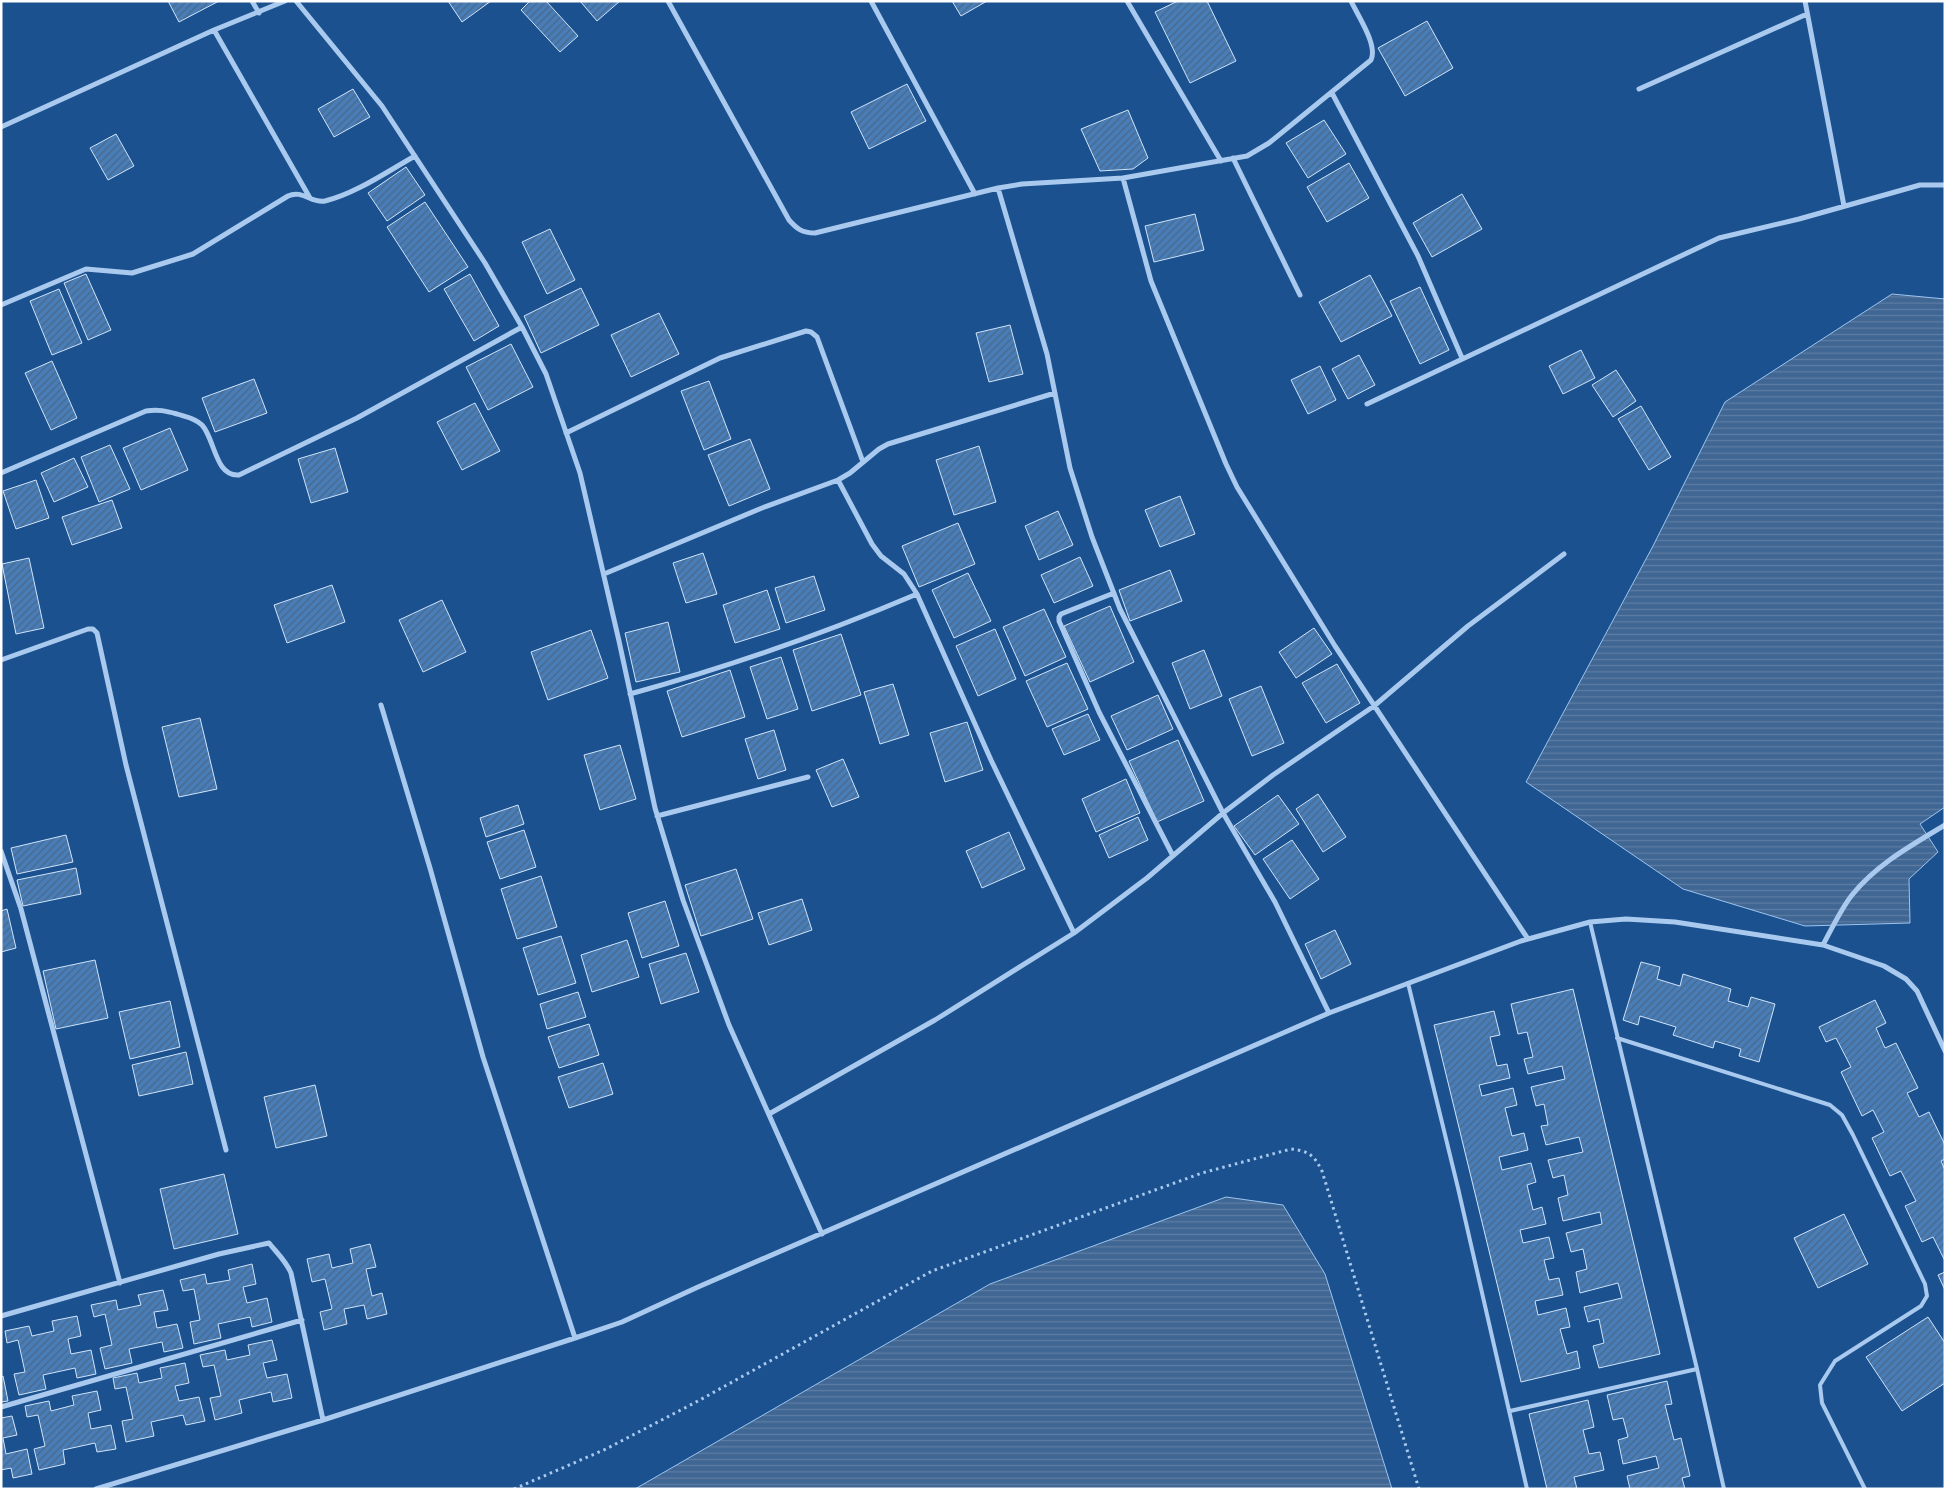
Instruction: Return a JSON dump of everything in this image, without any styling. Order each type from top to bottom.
[{"type":"street","points":[[252,1],[259,13]]},
{"type":"street","points":[[1,127],[214,30],[285,1]]},
{"type":"street","points":[[296,1],[382,106],[485,263],[522,327],[546,374],[580,473],[657,816],[683,900],[729,1025],[822,1234]]},
{"type":"street","points":[[668,1],[789,220],[797,229],[805,233],[815,233],[998,188],[1022,184],[1123,178],[1247,156],[1270,143],[1371,60],[1374,53],[1371,43],[1351,1]]},
{"type":"street","points":[[871,1],[975,194]]},
{"type":"street","points":[[1127,1],[1221,160]]},
{"type":"street","points":[[1805,1],[1844,206]]},
{"type":"street","points":[[1639,89],[1807,14]]},
{"type":"street","points":[[214,30],[310,198]]},
{"type":"street","points":[[1332,93],[1418,256],[1462,358]]},
{"type":"street","points":[[1,305],[86,268],[132,273],[193,254],[288,196],[299,193],[320,201],[326,201],[354,189],[415,156]]},
{"type":"street","points":[[1233,158],[1300,295]]},
{"type":"street","points":[[1123,178],[1151,281],[1226,464],[1253,512],[1374,706],[1528,939]]},
{"type":"street","points":[[1367,404],[1719,238],[1799,219],[1920,185],[1945,185]]},
{"type":"street","points":[[998,188],[1047,354],[1070,468],[1092,537],[1114,593],[1130,631],[1223,813],[1275,902],[1329,1013]]},
{"type":"street","points":[[1,473],[146,411],[164,410],[196,420],[208,434],[223,469],[233,475],[239,475],[357,418],[522,327]]},
{"type":"street","points":[[566,433],[720,358],[806,331],[812,332],[816,337],[863,462]]},
{"type":"street","points":[[604,574],[762,508],[838,480],[888,444],[1055,393]]},
{"type":"street","points":[[838,480],[872,544],[882,556],[904,574],[917,594],[991,760],[1074,933]]},
{"type":"street","points":[[769,1114],[935,1020],[1074,933],[1147,878],[1223,813],[1273,775],[1374,706],[1468,626],[1564,554]]},
{"type":"street","points":[[1114,593],[1061,614],[1058,617],[1099,712],[1172,856]]},
{"type":"street","points":[[630,694],[712,671],[846,624],[917,594]]},
{"type":"street","points":[[1,660],[88,629],[93,629],[97,633],[126,765],[226,1150]]},
{"type":"street","points":[[381,705],[430,868],[483,1056],[575,1338]]},
{"type":"street","points":[[657,816],[808,777]]},
{"type":"street","points":[[1823,944],[1852,896],[1874,872],[1903,850],[1945,825]]},
{"type":"street","points":[[1,852],[21,909],[120,1283]]},
{"type":"street","points":[[96,1489],[324,1420],[622,1322],[698,1287],[1329,1013],[1528,939],[1590,922],[1626,919],[1675,922],[1823,944],[1884,966],[1906,979],[1917,991],[1945,1051]]},
{"type":"street","points":[[1,1316],[220,1254],[269,1243],[278,1255],[286,1261],[291,1273],[324,1420]]},
{"type":"street","points":[[1,1407],[302,1320]]},
{"type":"lane","points":[[1590,922],[1724,1489]]},
{"type":"lane","points":[[1408,983],[1458,1188],[1527,1489]]},
{"type":"lane","points":[[1617,1038],[1830,1105],[1842,1115],[1854,1135],[1925,1284],[1926,1296],[1921,1306],[1835,1361],[1820,1385],[1822,1403],[1864,1489]]},
{"type":"lane","points":[[1510,1411],[1697,1369]]},
{"type":"path","points":[[514,1489],[615,1445],[932,1271],[1202,1173],[1291,1149],[1303,1150],[1315,1158],[1322,1171],[1419,1489]]},
{"type":"water","points":[[1892,294],[1945,299],[1945,807],[1920,824],[1938,852],[1909,879],[1910,923],[1805,926],[1683,889],[1526,782],[1653,546],[1725,402]]},
{"type":"water","points":[[1226,1197],[1283,1205],[1325,1274],[1392,1489],[635,1489],[990,1284]]},
{"type":"building","points":[[168,1],[219,1],[179,22]]},
{"type":"building","points":[[448,1],[491,1],[462,22]]},
{"type":"building","points":[[530,1],[546,1],[578,36],[560,52],[521,10]]},
{"type":"building","points":[[580,1],[620,1],[597,21]]},
{"type":"building","points":[[952,1],[987,1],[961,16]]},
{"type":"building","points":[[1178,1],[1207,1],[1236,61],[1190,83],[1155,12]]},
{"type":"building","points":[[1427,21],[1453,68],[1405,96],[1378,48]]},
{"type":"building","points":[[907,84],[926,121],[869,149],[851,112]]},
{"type":"building","points":[[353,89],[370,117],[334,137],[318,109]]},
{"type":"building","points":[[1128,110],[1148,158],[1133,169],[1100,171],[1081,129]]},
{"type":"building","points":[[1324,120],[1346,154],[1308,178],[1286,143]]},
{"type":"building","points":[[116,134],[134,166],[108,180],[90,148]]},
{"type":"building","points":[[1349,163],[1369,198],[1327,222],[1307,187]]},
{"type":"building","points":[[406,167],[425,195],[387,221],[368,193]]},
{"type":"building","points":[[1462,194],[1482,229],[1432,257],[1413,223]]},
{"type":"building","points":[[425,202],[468,267],[429,292],[387,227]]},
{"type":"building","points":[[1195,214],[1204,250],[1154,262],[1145,226]]},
{"type":"building","points":[[550,229],[575,280],[547,294],[522,242]]},
{"type":"building","points":[[86,274],[111,330],[88,340],[64,283]]},
{"type":"building","points":[[470,274],[499,326],[474,341],[444,289]]},
{"type":"building","points":[[1370,275],[1392,316],[1341,342],[1319,302]]},
{"type":"building","points":[[1420,287],[1449,350],[1420,364],[1390,301]]},
{"type":"building","points":[[581,288],[599,325],[541,353],[524,316]]},
{"type":"building","points":[[59,289],[82,343],[52,355],[30,301]]},
{"type":"building","points":[[659,313],[679,354],[631,377],[611,335]]},
{"type":"building","points":[[1010,325],[1023,374],[989,382],[976,333]]},
{"type":"building","points":[[511,344],[533,387],[488,410],[466,367]]},
{"type":"building","points":[[1581,350],[1595,378],[1563,394],[1549,366]]},
{"type":"building","points":[[1359,355],[1375,385],[1348,399],[1332,369]]},
{"type":"building","points":[[52,361],[77,418],[51,430],[25,373]]},
{"type":"building","points":[[1320,366],[1336,400],[1308,414],[1291,380]]},
{"type":"building","points":[[1616,370],[1636,401],[1613,417],[1592,385]]},
{"type":"building","points":[[254,379],[267,413],[215,432],[202,398]]},
{"type":"building","points":[[709,381],[731,439],[704,450],[681,391]]},
{"type":"building","points":[[475,403],[500,451],[462,470],[437,422]]},
{"type":"building","points":[[1641,406],[1671,457],[1649,470],[1618,419]]},
{"type":"building","points":[[170,428],[188,470],[141,490],[123,448]]},
{"type":"building","points":[[750,439],[770,489],[729,506],[708,455]]},
{"type":"building","points":[[110,445],[130,489],[99,502],[81,457]]},
{"type":"building","points":[[979,446],[996,502],[954,515],[936,460]]},
{"type":"building","points":[[335,448],[348,492],[311,503],[298,459]]},
{"type":"building","points":[[74,458],[88,487],[54,502],[41,473]]},
{"type":"building","points":[[36,480],[49,518],[16,529],[3,491]]},
{"type":"building","points":[[1180,496],[1195,534],[1160,547],[1145,510]]},
{"type":"building","points":[[112,500],[122,528],[72,545],[62,517]]},
{"type":"building","points":[[1058,511],[1073,545],[1039,560],[1025,526]]},
{"type":"building","points":[[958,523],[975,564],[919,587],[902,546]]},
{"type":"building","points":[[703,553],[717,594],[686,603],[673,563]]},
{"type":"building","points":[[1080,557],[1093,586],[1054,603],[1041,575]]},
{"type":"building","points":[[29,558],[44,628],[16,634],[2,564]]},
{"type":"building","points":[[1170,570],[1182,601],[1130,621],[1119,590]]},
{"type":"building","points":[[968,573],[991,621],[954,638],[932,590]]},
{"type":"building","points":[[814,576],[825,610],[786,623],[775,588]]},
{"type":"building","points":[[332,585],[345,622],[287,643],[274,605]]},
{"type":"building","points":[[767,590],[780,629],[735,643],[723,605]]},
{"type":"building","points":[[442,600],[466,652],[423,672],[399,620]]},
{"type":"building","points":[[1110,606],[1134,662],[1090,682],[1064,626]]},
{"type":"building","points":[[1044,609],[1066,657],[1025,676],[1003,627]]},
{"type":"building","points":[[668,622],[680,672],[636,682],[625,633]]},
{"type":"building","points":[[1314,628],[1332,654],[1296,678],[1279,652]]},
{"type":"building","points":[[995,629],[1016,679],[978,696],[956,646]]},
{"type":"building","points":[[591,630],[608,678],[548,700],[531,652]]},
{"type":"building","points":[[841,634],[861,695],[812,711],[793,650]]},
{"type":"building","points":[[1204,650],[1222,696],[1190,709],[1172,663]]},
{"type":"building","points":[[781,657],[798,709],[767,719],[750,667]]},
{"type":"building","points":[[1067,663],[1088,709],[1047,727],[1026,681]]},
{"type":"building","points":[[1337,664],[1360,703],[1326,723],[1302,683]]},
{"type":"building","points":[[730,670],[745,717],[682,737],[667,691]]},
{"type":"building","points":[[893,684],[909,735],[880,744],[864,692]]},
{"type":"building","points":[[1261,686],[1284,743],[1252,756],[1229,699]]},
{"type":"building","points":[[1158,695],[1173,729],[1127,750],[1111,716]]},
{"type":"building","points":[[1088,714],[1100,740],[1064,755],[1052,729]]},
{"type":"building","points":[[200,718],[217,789],[179,797],[162,727]]},
{"type":"building","points":[[967,722],[983,770],[945,782],[930,733]]},
{"type":"building","points":[[774,730],[786,770],[758,779],[745,739]]},
{"type":"building","points":[[1178,740],[1204,801],[1157,822],[1129,761]]},
{"type":"building","points":[[620,745],[636,799],[600,810],[584,755]]},
{"type":"building","points":[[843,759],[859,797],[832,807],[816,770]]},
{"type":"building","points":[[1126,779],[1140,813],[1096,832],[1082,799]]},
{"type":"building","points":[[1318,794],[1346,837],[1323,852],[1296,809]]},
{"type":"building","points":[[1278,795],[1299,824],[1255,855],[1234,826]]},
{"type":"building","points":[[518,805],[524,824],[486,837],[480,818]]},
{"type":"building","points":[[1138,817],[1148,840],[1109,858],[1099,835]]},
{"type":"building","points":[[524,830],[536,867],[500,879],[487,842]]},
{"type":"building","points":[[1009,832],[1025,869],[982,888],[966,851]]},
{"type":"building","points":[[66,835],[73,862],[17,874],[11,848]]},
{"type":"building","points":[[1292,840],[1319,879],[1290,899],[1263,859]]},
{"type":"building","points":[[76,868],[81,894],[23,906],[17,880]]},
{"type":"building","points":[[736,869],[753,919],[701,936],[685,885]]},
{"type":"building","points":[[541,876],[557,927],[517,939],[501,889]]},
{"type":"building","points":[[802,899],[812,930],[769,945],[758,913]]},
{"type":"building","points":[[665,901],[679,946],[642,958],[628,913]]},
{"type":"building","points":[[7,909],[16,948],[1,952],[1,911]]},
{"type":"building","points":[[1335,930],[1351,964],[1321,979],[1305,944]]},
{"type":"building","points":[[561,936],[576,983],[538,995],[523,948]]},
{"type":"building","points":[[627,940],[639,977],[592,992],[581,955]]},
{"type":"building","points":[[686,953],[699,992],[661,1004],[649,964]]},
{"type":"building","points":[[95,960],[108,1018],[56,1029],[43,971]]},
{"type":"building","points":[[1641,962],[1660,967],[1657,979],[1680,986],[1683,974],[1731,989],[1728,1001],[1748,1007],[1751,997],[1775,1004],[1759,1062],[1739,1056],[1741,1049],[1715,1041],[1713,1048],[1673,1035],[1676,1027],[1640,1016],[1638,1025],[1623,1020]]},
{"type":"building","points":[[1573,989],[1660,1354],[1599,1368],[1593,1346],[1604,1343],[1599,1319],[1588,1322],[1584,1307],[1622,1298],[1618,1283],[1580,1293],[1576,1272],[1587,1269],[1583,1249],[1571,1252],[1566,1233],[1602,1224],[1600,1212],[1563,1221],[1558,1198],[1568,1195],[1564,1175],[1553,1178],[1548,1160],[1583,1152],[1579,1137],[1546,1145],[1541,1126],[1548,1125],[1544,1104],[1536,1106],[1531,1087],[1565,1079],[1562,1066],[1528,1074],[1524,1059],[1533,1057],[1527,1032],[1518,1034],[1511,1004]]},
{"type":"building","points":[[578,992],[586,1017],[547,1029],[540,1004]]},
{"type":"building","points":[[1875,1000],[1886,1023],[1876,1028],[1885,1048],[1896,1043],[1918,1088],[1907,1093],[1919,1117],[1929,1112],[1945,1145],[1945,1159],[1941,1161],[1945,1170],[1945,1261],[1933,1237],[1922,1242],[1905,1206],[1916,1201],[1901,1171],[1890,1176],[1872,1138],[1884,1132],[1873,1110],[1862,1116],[1841,1072],[1851,1067],[1836,1038],[1826,1042],[1819,1027]]},
{"type":"building","points":[[170,1001],[180,1047],[130,1059],[119,1012]]},
{"type":"building","points":[[1494,1011],[1500,1035],[1490,1037],[1497,1066],[1507,1064],[1510,1078],[1479,1085],[1482,1096],[1513,1088],[1517,1105],[1505,1108],[1512,1136],[1524,1133],[1528,1150],[1499,1157],[1502,1170],[1531,1163],[1536,1182],[1527,1185],[1533,1210],[1542,1207],[1546,1224],[1520,1230],[1523,1243],[1549,1237],[1554,1258],[1544,1260],[1549,1280],[1559,1278],[1563,1295],[1535,1301],[1538,1315],[1566,1308],[1570,1327],[1560,1329],[1567,1354],[1577,1351],[1580,1368],[1521,1382],[1434,1025]]},
{"type":"building","points":[[589,1024],[599,1055],[559,1068],[548,1037]]},
{"type":"building","points":[[186,1052],[193,1084],[139,1096],[132,1065]]},
{"type":"building","points":[[603,1063],[613,1094],[569,1108],[558,1077]]},
{"type":"building","points":[[315,1085],[327,1136],[276,1148],[264,1097]]},
{"type":"building","points":[[224,1174],[238,1234],[174,1249],[160,1189]]},
{"type":"building","points":[[1844,1214],[1868,1264],[1818,1288],[1794,1238]]},
{"type":"building","points":[[370,1244],[376,1267],[366,1269],[372,1296],[382,1293],[387,1314],[367,1319],[364,1305],[344,1309],[347,1324],[324,1330],[320,1312],[332,1309],[325,1279],[312,1282],[307,1259],[329,1254],[332,1268],[353,1263],[350,1249]]},
{"type":"building","points":[[252,1264],[256,1284],[243,1287],[247,1303],[267,1298],[272,1322],[252,1327],[250,1317],[218,1324],[221,1338],[194,1344],[190,1322],[200,1320],[194,1289],[183,1291],[180,1280],[205,1274],[207,1284],[230,1280],[228,1270]]},
{"type":"building","points":[[1945,1272],[1945,1290],[1938,1275]]},
{"type":"building","points":[[163,1290],[168,1310],[154,1312],[157,1328],[177,1324],[183,1348],[164,1352],[162,1342],[129,1349],[132,1363],[105,1369],[100,1348],[112,1345],[105,1314],[94,1317],[91,1305],[116,1300],[118,1310],[141,1305],[138,1295]]},
{"type":"building","points":[[77,1316],[81,1336],[68,1339],[71,1354],[91,1350],[96,1374],[77,1378],[75,1368],[43,1375],[46,1389],[19,1395],[14,1374],[25,1372],[18,1340],[7,1343],[5,1331],[29,1326],[32,1336],[54,1331],[52,1321]]},
{"type":"building","points":[[1928,1317],[1945,1343],[1945,1383],[1902,1411],[1866,1357]]},
{"type":"building","points":[[272,1340],[277,1360],[263,1363],[267,1378],[287,1374],[292,1398],[273,1402],[271,1392],[239,1400],[242,1413],[215,1420],[210,1398],[221,1396],[214,1365],[203,1367],[200,1355],[225,1350],[227,1360],[250,1355],[248,1345]]},
{"type":"building","points":[[185,1363],[189,1383],[175,1386],[179,1401],[199,1397],[205,1421],[186,1425],[183,1415],[151,1422],[154,1436],[126,1442],[122,1421],[133,1419],[126,1387],[115,1389],[113,1378],[137,1373],[139,1383],[162,1378],[160,1368]]},
{"type":"building","points":[[3,1376],[8,1401],[1,1402],[1,1377]]},
{"type":"building","points":[[1667,1381],[1672,1404],[1665,1405],[1674,1440],[1681,1438],[1690,1476],[1682,1478],[1685,1489],[1630,1489],[1627,1476],[1659,1468],[1656,1456],[1623,1464],[1618,1440],[1628,1437],[1623,1418],[1613,1420],[1607,1395]]},
{"type":"building","points":[[97,1391],[101,1410],[88,1413],[91,1429],[111,1425],[116,1449],[97,1452],[95,1443],[63,1450],[65,1464],[39,1470],[34,1449],[45,1446],[38,1415],[27,1417],[25,1406],[49,1401],[51,1411],[74,1405],[72,1396]]},
{"type":"building","points":[[1588,1400],[1594,1427],[1583,1430],[1589,1454],[1600,1452],[1604,1470],[1574,1477],[1577,1489],[1547,1489],[1529,1414]]},
{"type":"building","points":[[12,1416],[17,1435],[3,1438],[6,1454],[27,1449],[32,1474],[13,1478],[11,1468],[1,1470],[1,1418]]}]
